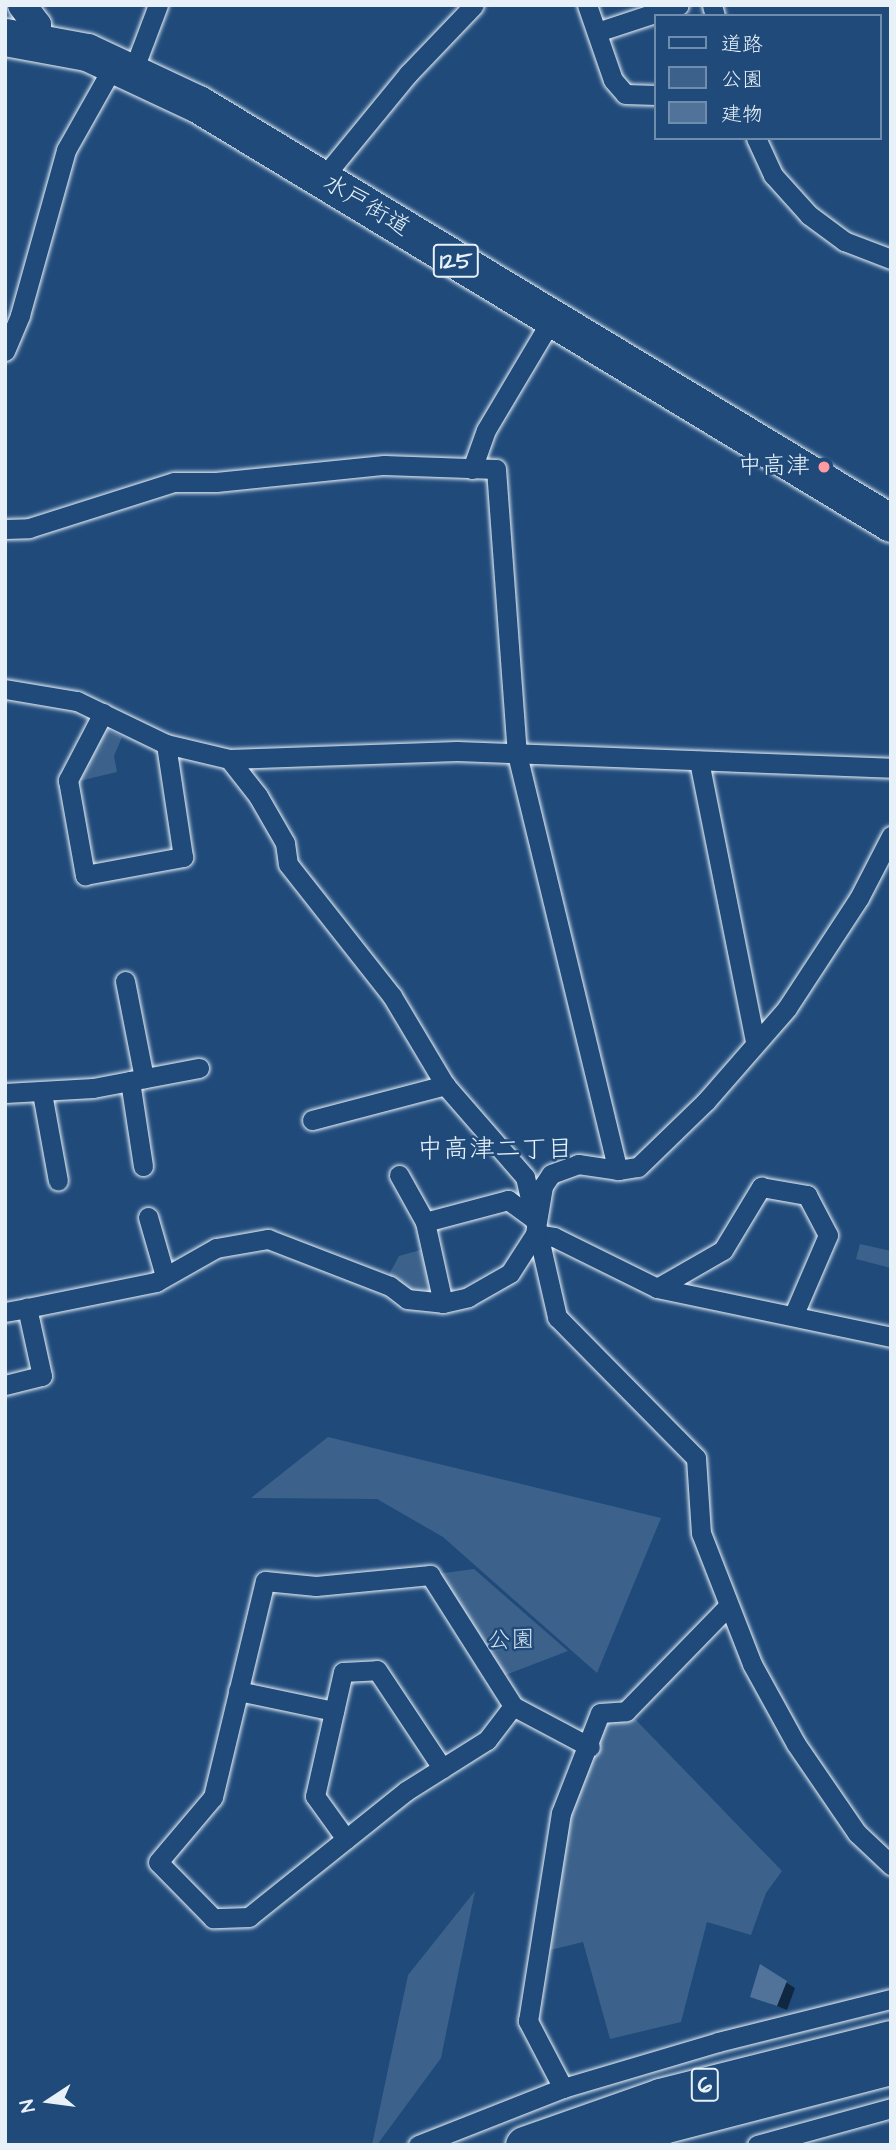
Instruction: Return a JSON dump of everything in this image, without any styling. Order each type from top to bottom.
[{"type":"highway","name":"水戸街道","points":[[21,39],[124,67],[198,104],[891,523]]},
{"type":"highway","name":"6","points":[[524,2145],[660,2097],[891,2039]]},
{"type":"highway","name":"6","points":[[605,2145],[666,2124],[891,2066]]},
{"type":"street","points":[[21,39],[37,25],[22,5]]},
{"type":"street","points":[[5,351],[13,314],[66,150],[124,67],[158,5]]},
{"type":"street","points":[[322,179],[408,74],[474,5]]},
{"type":"street","points":[[587,5],[613,80],[625,94],[654,95]]},
{"type":"street","points":[[597,32],[679,5]]},
{"type":"street","points":[[757,140],[772,175],[809,215],[844,241],[891,259]]},
{"type":"street","points":[[472,469],[486,430],[552,319]]},
{"type":"street","points":[[5,529],[29,528],[174,482],[216,482],[384,466],[496,470],[517,754],[618,1170]]},
{"type":"street","points":[[5,689],[77,701],[166,744],[229,759],[457,751],[891,768]]},
{"type":"street","points":[[103,713],[68,779],[85,875],[183,857],[166,744]]},
{"type":"street","points":[[229,759],[258,796],[279,831],[288,864],[392,996],[444,1085],[525,1177],[557,1318],[696,1458],[701,1532],[752,1664],[796,1744],[857,1833],[891,1865]]},
{"type":"street","points":[[699,761],[755,1040]]},
{"type":"street","points":[[5,1312],[156,1282],[216,1248],[268,1239],[390,1286],[407,1299],[443,1303],[468,1297],[510,1273],[534,1226],[543,1186],[551,1174],[578,1164],[618,1170],[649,1160],[706,1101],[755,1040],[787,1008],[859,898],[891,836]]},
{"type":"street","points":[[125,981],[137,1080],[143,1166]]},
{"type":"street","points":[[5,1093],[42,1093],[137,1080],[199,1068]]},
{"type":"street","points":[[312,1120],[444,1085]]},
{"type":"street","points":[[42,1093],[58,1181]]},
{"type":"street","points":[[399,1175],[425,1222],[443,1303]]},
{"type":"street","points":[[657,1288],[723,1250],[761,1187],[807,1195],[828,1235],[794,1314]]},
{"type":"street","points":[[425,1222],[508,1200],[534,1226],[657,1288],[794,1314],[891,1338]]},
{"type":"street","points":[[148,1217],[165,1276]]},
{"type":"street","points":[[5,1385],[42,1376],[27,1308]]},
{"type":"street","points":[[513,1706],[487,1740],[442,1768],[346,1839],[249,1917],[213,1919],[158,1862],[214,1797],[265,1581],[316,1586],[430,1575],[513,1706],[590,1747]]},
{"type":"street","points":[[563,2088],[528,2021],[561,1813],[590,1747],[600,1713],[626,1711],[728,1606]]},
{"type":"street","points":[[346,1839],[315,1796],[343,1672],[377,1670],[442,1768]]},
{"type":"street","points":[[238,1691],[334,1712]]},
{"type":"street","points":[[418,2145],[563,2088],[718,2042],[891,1999]]},
{"type":"street","points":[[757,2145],[891,2108]]},
{"type":"green space","points":[[106,729],[122,737],[114,756],[117,772],[79,781]]},
{"type":"green space","points":[[860,1244],[891,1251],[891,1268],[856,1259]]},
{"type":"green space","points":[[428,1248],[438,1298],[409,1293],[386,1280],[399,1256]]},
{"type":"green space","points":[[328,1437],[661,1518],[597,1673],[443,1537],[377,1499],[251,1498]]},
{"type":"green space","name":"公園","points":[[474,1569],[568,1651],[500,1677],[436,1574]]},
{"type":"green space","points":[[633,1717],[782,1871],[766,1893],[751,1935],[707,1922],[681,2022],[610,2039],[583,1942],[542,1952],[567,1815],[606,1719]]},
{"type":"green space","points":[[475,1891],[441,2058],[377,2145],[372,2145],[408,1975]]},
{"type":"building","points":[[760,1964],[787,1981],[777,2006],[750,1997]]},
{"type":"place","name":"中高津","points":[[824,467]]},
{"type":"district","name":"中高津二丁目","points":[[495,1150]]}]
